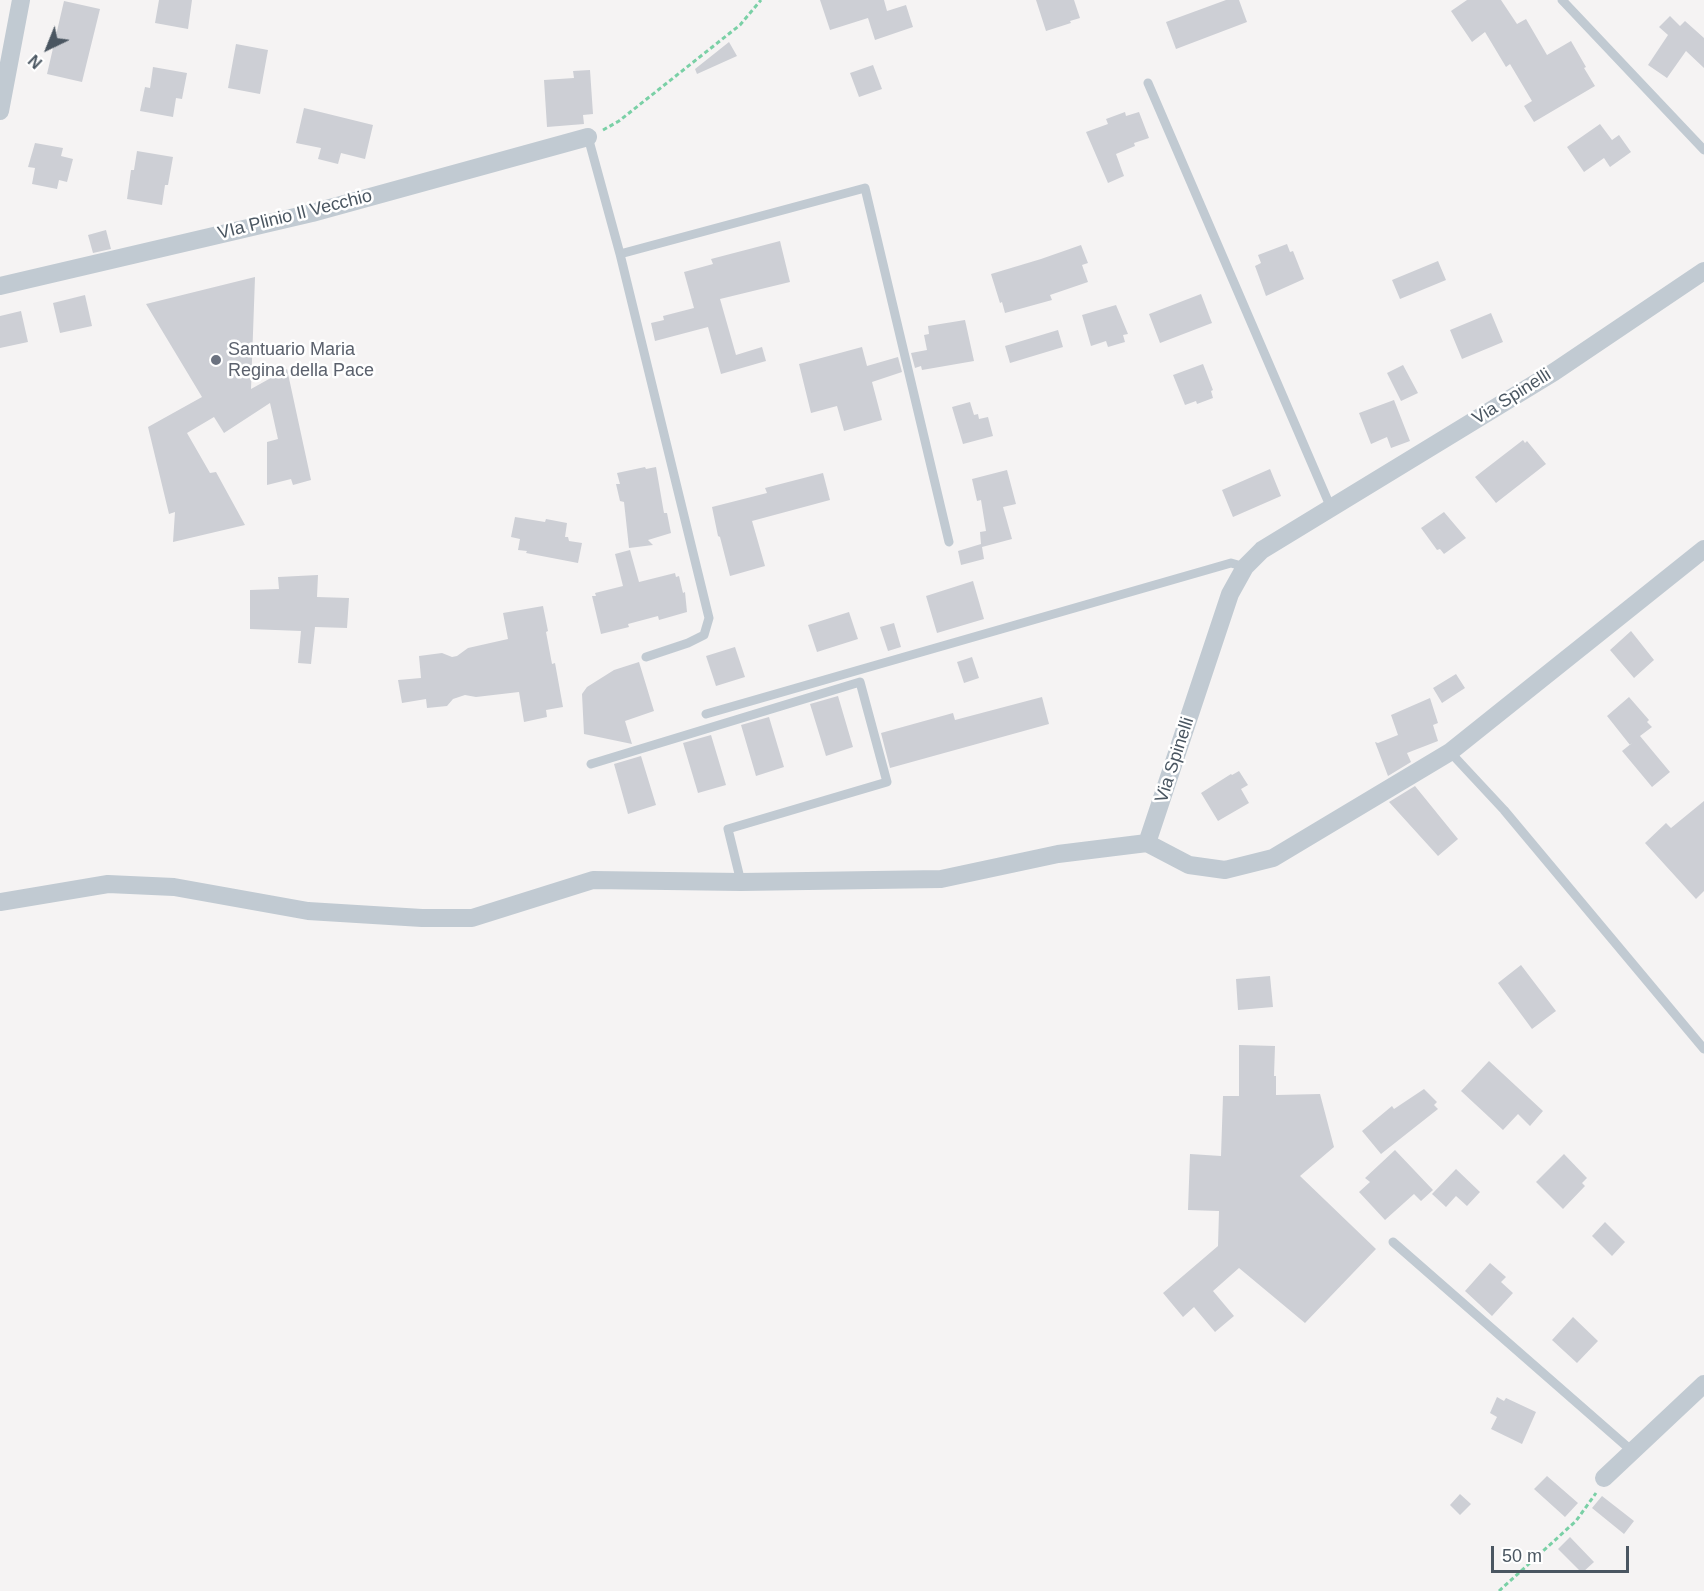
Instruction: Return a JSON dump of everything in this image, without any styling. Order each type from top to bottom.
[{"type":"street","points":[[0,111],[21,0]]},
{"type":"street","name":"VIa Plinio Il Vecchio","points":[[0,286],[312,213],[588,137]]},
{"type":"street","name":"Via Spinelli","points":[[1147,843],[1230,594],[1245,567],[1262,550],[1554,372],[1704,271]]},
{"type":"street","points":[[0,902],[108,884],[174,887],[308,910],[423,918],[472,918],[592,880],[741,882],[941,879],[1058,854],[1147,843],[1189,865],[1225,870],[1273,858],[1450,752],[1704,549]]},
{"type":"street","points":[[1604,1478],[1704,1384]]},
{"type":"lane","points":[[1562,0],[1704,150]]},
{"type":"lane","points":[[1148,83],[1331,508]]},
{"type":"lane","points":[[588,137],[620,254],[709,618],[704,635],[688,643],[646,657]]},
{"type":"lane","points":[[620,254],[865,188],[950,542]]},
{"type":"lane","points":[[706,714],[1231,563],[1245,567]]},
{"type":"lane","points":[[591,764],[860,682],[887,782],[728,829],[741,882]]},
{"type":"lane","points":[[1450,752],[1504,810],[1704,1049]]},
{"type":"lane","points":[[1393,1242],[1632,1451]]},
{"type":"path","points":[[588,137],[619,121],[712,48],[740,25],[761,0]]},
{"type":"path","points":[[1498,1591],[1576,1521],[1604,1478]]},
{"type":"building","points":[[159,0],[192,0],[188,29],[155,23]]},
{"type":"building","points":[[820,0],[884,0],[887,11],[906,5],[913,27],[875,40],[868,18],[830,30]]},
{"type":"building","points":[[1036,0],[1074,0],[1080,18],[1046,31]]},
{"type":"building","points":[[1226,0],[1239,0],[1247,22],[1176,49],[1166,22]]},
{"type":"building","points":[[1467,0],[1501,0],[1517,24],[1526,19],[1547,55],[1571,41],[1595,86],[1534,122],[1524,106],[1532,101],[1510,64],[1506,67],[1485,32],[1472,42],[1451,11]]},
{"type":"building","points":[[64,1],[100,9],[82,82],[47,74]]},
{"type":"building","points":[[1670,16],[1680,26],[1685,21],[1704,38],[1704,68],[1686,51],[1667,78],[1648,65],[1668,35],[1659,27]]},
{"type":"building","points":[[729,42],[737,56],[697,74],[695,69]]},
{"type":"building","points":[[236,44],[268,50],[260,94],[228,88]]},
{"type":"building","points":[[873,65],[882,89],[859,97],[850,73]]},
{"type":"building","points":[[153,67],[187,73],[182,99],[176,98],[173,117],[140,111],[145,87],[150,88]]},
{"type":"building","points":[[590,70],[593,114],[583,115],[584,124],[547,127],[544,80],[574,78],[573,71]]},
{"type":"building","points":[[304,108],[373,125],[365,159],[341,153],[338,164],[318,159],[321,148],[296,143]]},
{"type":"building","points":[[1125,112],[1126,116],[1139,112],[1149,138],[1134,143],[1135,146],[1116,154],[1124,176],[1108,183],[1086,132],[1108,124],[1106,119]]},
{"type":"building","points":[[1600,124],[1612,140],[1619,135],[1631,152],[1610,167],[1604,158],[1584,172],[1567,147]]},
{"type":"building","points":[[35,143],[63,148],[61,156],[73,159],[67,182],[59,180],[57,189],[32,184],[35,168],[28,167]]},
{"type":"building","points":[[137,151],[173,157],[162,205],[127,199],[131,170],[134,170]]},
{"type":"building","points":[[106,230],[111,249],[93,253],[88,235]]},
{"type":"building","points":[[780,241],[790,282],[720,299],[736,355],[762,347],[766,361],[721,374],[708,327],[655,341],[651,323],[664,320],[663,316],[694,308],[684,272],[713,264],[711,259]]},
{"type":"building","points":[[1287,244],[1290,252],[1293,251],[1304,279],[1266,296],[1255,266],[1261,263],[1258,255]]},
{"type":"building","points":[[1081,245],[1088,263],[1082,265],[1088,282],[1050,295],[1052,300],[1005,313],[991,274]]},
{"type":"building","points":[[1438,261],[1446,280],[1400,299],[1392,280]]},
{"type":"building","points":[[255,277],[251,389],[287,369],[311,480],[293,485],[291,479],[267,485],[267,442],[278,439],[270,403],[224,433],[214,417],[187,433],[210,473],[216,472],[245,525],[173,542],[175,512],[169,514],[148,427],[202,397],[146,304]]},
{"type":"building","points":[[1201,294],[1212,323],[1160,343],[1149,314]]},
{"type":"building","points":[[85,295],[92,326],[60,333],[53,303]]},
{"type":"building","points":[[1116,305],[1128,334],[1123,335],[1125,342],[1108,347],[1106,341],[1091,346],[1082,315]]},
{"type":"building","points":[[21,311],[28,342],[0,348],[0,316]]},
{"type":"building","points":[[1491,313],[1503,342],[1462,359],[1450,330]]},
{"type":"building","points":[[965,320],[974,361],[922,370],[921,366],[915,368],[911,353],[927,350],[924,335],[929,334],[928,326]]},
{"type":"building","points":[[1058,330],[1063,347],[1010,363],[1005,346]]},
{"type":"building","points":[[862,347],[867,366],[898,357],[902,372],[872,382],[882,420],[844,431],[837,406],[811,413],[799,364]]},
{"type":"building","points":[[1203,364],[1213,390],[1211,391],[1213,398],[1197,404],[1196,401],[1185,405],[1173,375]]},
{"type":"building","points":[[1403,365],[1418,393],[1401,401],[1387,373]]},
{"type":"building","points":[[1394,400],[1410,441],[1391,448],[1387,437],[1371,444],[1359,413]]},
{"type":"building","points":[[970,402],[974,415],[978,414],[979,419],[988,417],[993,436],[963,444],[952,407]]},
{"type":"building","points":[[1523,440],[1525,443],[1527,441],[1546,464],[1496,503],[1475,477]]},
{"type":"building","points":[[645,467],[646,469],[656,467],[664,513],[667,513],[671,533],[648,540],[653,545],[629,548],[624,502],[620,501],[616,484],[620,484],[617,473]]},
{"type":"building","points":[[1270,469],[1281,496],[1233,517],[1222,490]]},
{"type":"building","points":[[1007,470],[1016,504],[1003,507],[1012,539],[982,547],[984,559],[961,565],[958,551],[981,544],[980,532],[986,531],[981,500],[977,501],[972,479]]},
{"type":"building","points":[[823,473],[830,500],[752,521],[765,566],[730,576],[712,507],[767,493],[765,488]]},
{"type":"building","points":[[1444,512],[1466,538],[1444,554],[1440,549],[1437,550],[1421,528]]},
{"type":"building","points":[[515,517],[567,523],[565,537],[568,537],[569,541],[582,543],[578,563],[518,550],[520,539],[511,537]]},
{"type":"building","points":[[630,550],[639,582],[675,573],[676,577],[679,576],[683,593],[685,592],[687,612],[659,620],[658,616],[601,634],[592,596],[596,596],[595,593],[623,586],[615,554]]},
{"type":"building","points":[[318,575],[317,597],[349,598],[347,628],[315,627],[311,664],[298,663],[301,631],[250,629],[250,590],[279,589],[278,577]]},
{"type":"building","points":[[973,581],[984,619],[937,633],[926,596]]},
{"type":"building","points":[[543,606],[552,664],[555,663],[563,707],[546,710],[547,717],[524,722],[519,692],[476,697],[465,695],[453,699],[447,706],[427,708],[426,699],[402,703],[398,680],[421,678],[419,656],[442,653],[452,657],[468,648],[508,639],[503,613]]},
{"type":"building","points":[[849,612],[858,639],[817,652],[808,625]]},
{"type":"building","points":[[894,623],[901,647],[888,651],[880,627]]},
{"type":"building","points":[[1631,631],[1654,660],[1634,678],[1610,650]]},
{"type":"building","points":[[735,647],[745,677],[716,686],[706,656]]},
{"type":"building","points":[[972,657],[979,678],[964,683],[957,662]]},
{"type":"building","points":[[639,662],[654,711],[625,721],[632,744],[584,734],[582,694],[587,687],[614,670]]},
{"type":"building","points":[[1456,674],[1465,688],[1442,703],[1433,688]]},
{"type":"building","points":[[838,696],[853,747],[826,756],[810,704]]},
{"type":"building","points":[[1042,697],[1049,724],[890,768],[881,733],[953,713],[955,720]]},
{"type":"building","points":[[1629,697],[1649,720],[1647,722],[1652,727],[1640,736],[1670,772],[1652,787],[1622,751],[1630,745],[1607,716]]},
{"type":"building","points":[[1430,698],[1438,723],[1433,725],[1438,741],[1407,753],[1411,762],[1388,776],[1375,742],[1378,743],[1398,735],[1391,715]]},
{"type":"building","points":[[769,717],[784,767],[756,776],[741,725]]},
{"type":"building","points":[[711,735],[726,785],[698,793],[683,743]]},
{"type":"building","points":[[641,756],[656,805],[628,814],[614,764]]},
{"type":"building","points":[[1239,771],[1248,785],[1241,789],[1249,803],[1218,821],[1201,793]]},
{"type":"building","points":[[1415,786],[1458,839],[1438,856],[1389,802]]},
{"type":"building","points":[[1704,801],[1704,891],[1696,899],[1645,843],[1666,823],[1671,828]]},
{"type":"building","points":[[1521,965],[1556,1011],[1532,1029],[1498,983]]},
{"type":"building","points":[[1270,976],[1273,1007],[1238,1010],[1236,979]]},
{"type":"building","points":[[1239,1045],[1275,1046],[1276,1095],[1320,1094],[1334,1147],[1300,1176],[1376,1249],[1305,1323],[1239,1268],[1213,1291],[1234,1316],[1215,1332],[1194,1307],[1183,1317],[1163,1293],[1218,1246],[1219,1211],[1188,1210],[1190,1154],[1221,1156],[1223,1096],[1239,1096]]},
{"type":"building","points":[[1489,1061],[1543,1111],[1530,1126],[1518,1114],[1503,1130],[1461,1091]]},
{"type":"building","points":[[1424,1089],[1437,1102],[1434,1105],[1438,1109],[1381,1154],[1362,1131],[1392,1106],[1394,1109]]},
{"type":"building","points":[[1395,1150],[1433,1190],[1421,1201],[1414,1194],[1385,1220],[1359,1192],[1370,1182],[1365,1178]]},
{"type":"building","points":[[1564,1154],[1587,1178],[1582,1183],[1585,1186],[1563,1209],[1536,1182]]},
{"type":"building","points":[[1456,1169],[1480,1192],[1467,1206],[1456,1196],[1446,1207],[1432,1194]]},
{"type":"building","points":[[1605,1222],[1625,1242],[1612,1256],[1592,1236]]},
{"type":"building","points":[[1490,1263],[1506,1277],[1501,1282],[1513,1293],[1492,1316],[1465,1291]]},
{"type":"building","points":[[1573,1317],[1598,1341],[1577,1363],[1552,1340]]},
{"type":"building","points":[[1497,1397],[1504,1401],[1506,1398],[1536,1412],[1522,1444],[1491,1429],[1497,1417],[1490,1413]]},
{"type":"building","points":[[1547,1476],[1578,1503],[1565,1517],[1534,1489]]},
{"type":"building","points":[[1460,1494],[1471,1504],[1460,1515],[1450,1505]]},
{"type":"building","points":[[1602,1496],[1634,1521],[1624,1534],[1592,1508]]},
{"type":"building","points":[[1570,1537],[1594,1562],[1582,1573],[1558,1549]]},
{"type":"place","name":"Santuario Maria Regina della Pace","points":[[216,360]]}]
